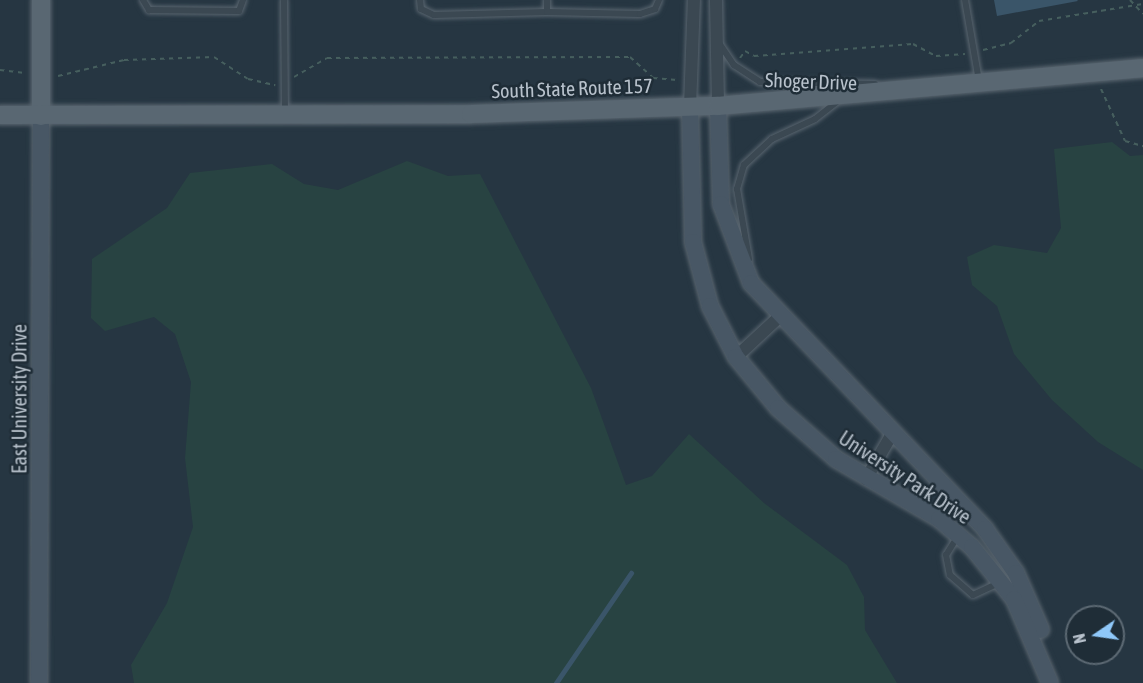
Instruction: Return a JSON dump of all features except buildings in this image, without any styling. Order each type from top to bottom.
[{"type":"main road","points":[[41,0],[41,116]]},
{"type":"main road","name":"South State Route 157","points":[[0,115],[285,114],[718,106],[842,98],[1143,68]]},
{"type":"street","points":[[690,107],[694,0]]},
{"type":"street","points":[[716,0],[718,106]]},
{"type":"street","name":"University Park Drive","points":[[718,106],[721,204],[751,283],[779,317],[998,546],[1040,627],[1052,683]]},
{"type":"street","name":"University Park Drive","points":[[690,107],[693,242],[710,306],[736,357],[804,433],[866,479],[958,536],[1001,581],[1030,628],[1052,683]]},
{"type":"street","name":"East University Drive","points":[[39,683],[41,116]]},
{"type":"street","points":[[736,357],[779,317]]},
{"type":"street","points":[[866,479],[892,434]]},
{"type":"lane","points":[[144,0],[149,10],[228,11],[239,11],[243,0]]},
{"type":"lane","points":[[284,0],[285,114]]},
{"type":"lane","points":[[420,0],[421,9],[434,15],[547,12],[640,14],[655,9],[659,0]]},
{"type":"lane","points":[[547,0],[547,12]]},
{"type":"lane","points":[[965,0],[980,85]]},
{"type":"lane","name":"Shoger Drive","points":[[716,38],[734,65],[760,82],[850,81],[923,90]]},
{"type":"lane","points":[[751,283],[737,189],[744,165],[772,139],[815,120],[842,98]]},
{"type":"lane","points":[[958,536],[946,555],[950,575],[973,595],[1001,581]]},
{"type":"path","points":[[1130,0],[1143,15]]},
{"type":"path","points":[[734,65],[745,51],[754,56],[913,44],[936,56],[974,52],[1011,43],[1039,21],[1143,4]]},
{"type":"path","points":[[0,70],[61,76],[124,60],[214,57],[258,84],[284,86],[305,66],[327,58],[630,57],[653,78],[690,80]]},
{"type":"path","points":[[1098,74],[1102,98],[1121,136],[1129,145],[1143,146]]},
{"type":"green space","points":[[1112,142],[1130,156],[1143,155],[1143,470],[1098,442],[1052,400],[1014,354],[997,306],[972,285],[967,257],[994,245],[1047,253],[1061,228],[1054,149]]},
{"type":"green space","points":[[407,161],[448,176],[480,174],[591,388],[626,485],[652,476],[689,434],[764,503],[847,565],[864,597],[865,630],[897,683],[134,683],[131,665],[167,603],[193,527],[185,458],[191,382],[175,334],[154,317],[105,331],[91,318],[92,259],[167,208],[190,173],[272,164],[304,184],[338,190]]},
{"type":"water","points":[[994,0],[1077,0],[1078,1],[997,16]]},
{"type":"waterway","points":[[556,683],[631,573]]}]
